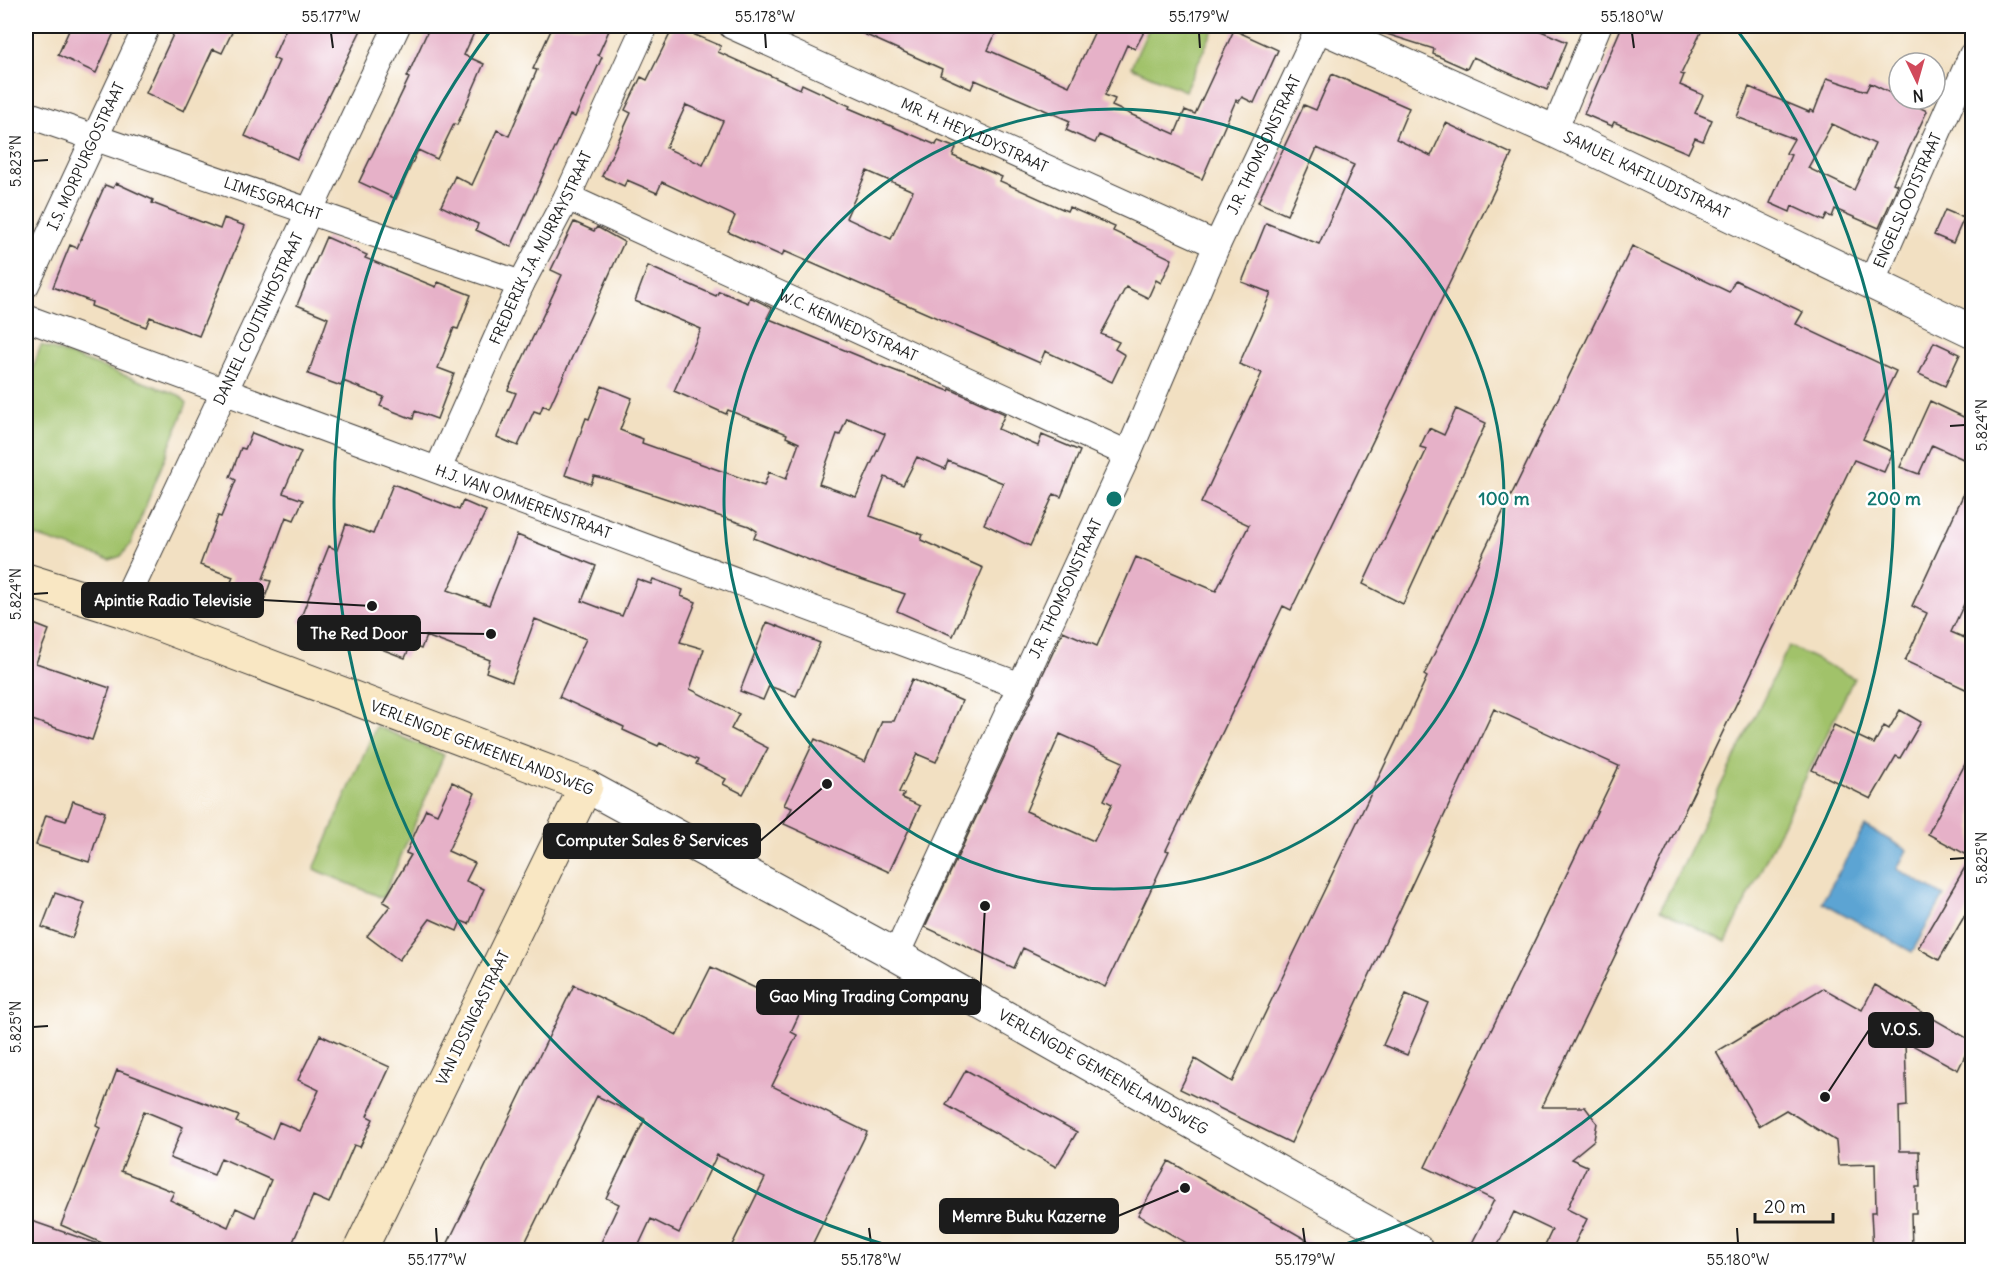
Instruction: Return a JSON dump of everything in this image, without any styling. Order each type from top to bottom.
[{"type":"main road","name":"VERLENGDE GEMEENELANDSWEG","points":[[26,580],[121,610],[586,786]]},
{"type":"main road","name":"VAN IDSINGASTRAAT","points":[[360,1251],[586,786]]},
{"type":"street","name":"I.S. MORPURGOSTRAAT","points":[[26,285],[147,26]]},
{"type":"street","name":"DANIEL COUTINHOSTRAAT","points":[[121,610],[397,26]]},
{"type":"street","name":"FREDERIK J.A. MURRAYSTRAAT","points":[[438,469],[521,284],[567,197],[645,26]]},
{"type":"street","name":"MR. H. HEYLIDYSTRAAT","points":[[732,26],[1217,245]]},
{"type":"street","name":"J.R. THOMSONSTRAAT","points":[[896,955],[1128,453],[1217,245],[1320,26]]},
{"type":"street","name":"SAMUEL KAFILUDISTRAAT","points":[[1320,26],[1554,131],[1872,280],[1972,331]]},
{"type":"street","points":[[1554,131],[1598,26]]},
{"type":"street","name":"ENGELSLOOTSTRAAT","points":[[1872,280],[1972,55]]},
{"type":"street","name":"LIMESGRACHT","points":[[26,114],[521,284]]},
{"type":"street","name":"W.C. KENNEDYSTRAAT","points":[[567,197],[1128,453]]},
{"type":"street","name":"H.J. VAN OMMERENSTRAAT","points":[[26,318],[225,394],[438,469],[1021,686]]},
{"type":"street","name":"VERLENGDE GEMEENELANDSWEG","points":[[586,786],[896,955],[1417,1251]]},
{"type":"green space","points":[[1150,26],[1215,26],[1185,91],[1131,67]]},
{"type":"green space","points":[[41,345],[179,395],[187,403],[130,545],[121,556],[110,560],[26,533],[26,388]]},
{"type":"green space","points":[[1789,646],[1854,678],[1726,942],[1660,910]]},
{"type":"green space","points":[[376,726],[444,755],[383,898],[314,869]]},
{"type":"water","points":[[1865,826],[1907,850],[1897,869],[1944,896],[1912,952],[1822,902]]},
{"type":"building","points":[[71,26],[117,26],[96,73],[58,55]]},
{"type":"building","points":[[177,26],[235,26],[222,53],[213,49],[184,111],[146,93]]},
{"type":"building","points":[[287,26],[363,26],[297,159],[245,136],[279,61],[273,58]]},
{"type":"building","points":[[430,26],[477,26],[464,55],[484,64],[457,125],[454,124],[437,159],[418,150],[396,199],[359,182],[409,78],[407,77]]},
{"type":"building","points":[[553,26],[611,26],[598,55],[602,57],[575,117],[570,115],[511,247],[476,230],[478,224],[441,206],[455,176],[472,185],[497,130],[509,136],[537,70],[533,69]]},
{"type":"building","points":[[674,26],[721,46],[718,52],[800,89],[802,84],[850,106],[849,108],[936,145],[938,141],[956,148],[953,156],[1002,177],[1000,181],[1067,211],[1069,207],[1115,227],[1113,231],[1172,259],[1161,283],[1156,280],[1148,298],[1126,287],[1101,334],[1119,342],[1115,349],[1125,355],[1112,382],[1045,351],[1040,363],[784,251],[782,256],[728,232],[735,216],[662,182],[657,193],[627,180],[624,186],[602,176],[631,113],[625,110],[641,77],[647,80]],"holes":[[[686,105],[723,121],[703,165],[666,148]],[[867,171],[913,191],[891,239],[846,218]]]},
{"type":"building","points":[[846,26],[999,26],[988,50],[1069,86],[1096,29],[1088,26],[1147,26],[1135,49],[1127,45],[1105,95],[1115,99],[1112,106],[1175,134],[1185,110],[1195,114],[1234,30],[1278,50],[1254,103],[1242,97],[1239,102],[1236,100],[1202,179],[1099,135],[1095,143],[1066,130],[1070,121],[975,80],[971,89],[940,75],[942,69]]},
{"type":"building","points":[[1374,26],[1529,26],[1567,42],[1547,90],[1473,57],[1467,69],[1433,54],[1434,49],[1374,30]]},
{"type":"building","points":[[1622,26],[1704,26],[1681,74],[1684,75],[1680,85],[1703,95],[1695,113],[1712,120],[1703,141],[1695,138],[1688,153],[1614,122],[1612,126],[1584,114]]},
{"type":"building","points":[[1332,74],[1409,108],[1396,139],[1431,156],[1446,123],[1512,154],[1291,610],[1283,606],[1166,850],[1169,851],[1105,987],[1023,948],[1014,968],[925,927],[1063,631],[1097,646],[1136,557],[1216,591],[1249,525],[1201,503],[1262,373],[1239,364],[1271,293],[1242,282],[1266,223],[1319,244],[1354,165],[1317,148],[1287,215],[1258,202],[1304,105],[1316,110]],"holes":[[[1060,734],[1123,762],[1104,800],[1112,804],[1094,841],[1026,811]]]},
{"type":"building","points":[[1827,78],[1866,91],[1870,83],[1887,91],[1887,111],[1927,111],[1893,183],[1898,185],[1879,228],[1835,209],[1832,217],[1827,215],[1824,221],[1792,206],[1790,212],[1770,203],[1791,155],[1786,153],[1794,139],[1737,117],[1749,87],[1809,112],[1810,110],[1814,112]],"holes":[[[1832,124],[1875,144],[1854,190],[1808,168]]]},
{"type":"building","points":[[116,183],[153,200],[152,203],[220,229],[224,218],[245,226],[199,336],[150,317],[146,327],[91,306],[92,302],[53,287],[70,245],[77,248],[105,185],[113,188]]},
{"type":"building","points":[[1945,210],[1964,218],[1953,243],[1934,235]]},
{"type":"building","points":[[574,222],[594,231],[597,227],[624,242],[549,408],[543,405],[540,413],[534,411],[518,446],[497,437],[516,393],[508,390],[562,275],[551,270]]},
{"type":"building","points":[[326,237],[367,255],[365,258],[436,287],[438,282],[471,295],[458,329],[454,328],[438,368],[454,374],[437,419],[415,411],[413,419],[380,406],[384,397],[343,381],[341,386],[308,374],[328,318],[297,305]]},
{"type":"building","points":[[1632,246],[1729,292],[1735,280],[1803,312],[1796,324],[1896,371],[1863,439],[1893,452],[1884,472],[1854,460],[1542,1107],[1585,1107],[1597,1123],[1594,1140],[1571,1159],[1587,1166],[1567,1209],[1587,1219],[1571,1251],[1542,1251],[1552,1230],[1514,1212],[1495,1251],[1468,1251],[1494,1200],[1425,1167],[1619,766],[1494,709],[1291,1143],[1180,1089],[1195,1059],[1232,1082],[1427,677],[1424,675]]},
{"type":"building","points":[[648,266],[716,296],[719,291],[748,303],[750,297],[772,308],[767,318],[888,368],[949,391],[950,389],[1005,414],[998,429],[1038,446],[1042,435],[1080,451],[1061,497],[1054,494],[1030,546],[984,524],[1003,483],[948,461],[945,469],[917,457],[903,485],[885,477],[870,516],[923,535],[921,540],[983,568],[953,636],[897,611],[905,594],[834,570],[754,538],[757,531],[749,526],[607,479],[594,476],[591,484],[565,475],[586,418],[589,419],[602,386],[632,398],[620,430],[643,439],[642,443],[764,486],[769,472],[786,479],[799,443],[786,437],[787,434],[728,410],[726,414],[674,391],[701,329],[635,301]],"holes":[[[847,418],[885,434],[856,497],[819,484],[837,434],[840,435]]]},
{"type":"building","points":[[1934,342],[1960,354],[1945,386],[1919,374]]},
{"type":"building","points":[[1930,401],[1972,421],[1972,463],[1932,445],[1919,474],[1900,467]]},
{"type":"building","points":[[1456,409],[1486,423],[1403,604],[1363,584],[1427,449],[1420,447],[1429,428],[1444,435]]},
{"type":"building","points":[[252,433],[301,452],[283,493],[303,500],[294,520],[286,517],[263,579],[271,581],[263,603],[228,590],[233,577],[200,565],[218,516],[221,517],[236,480],[230,477],[241,448],[245,449]]},
{"type":"building","points":[[1972,476],[1972,587],[1951,632],[1972,641],[1972,692],[1905,661],[1927,613],[1912,606]]},
{"type":"building","points":[[393,484],[459,510],[463,501],[486,511],[448,590],[489,605],[517,535],[596,566],[582,601],[622,616],[637,579],[651,584],[653,579],[683,590],[681,596],[696,602],[680,642],[704,649],[690,689],[739,714],[731,729],[768,748],[743,794],[723,784],[726,779],[696,764],[698,760],[660,743],[658,746],[623,730],[624,727],[559,697],[586,639],[535,619],[512,682],[486,672],[490,660],[426,636],[421,649],[411,645],[405,658],[337,632],[335,636],[299,622],[329,546],[337,550],[346,524],[373,534]]},
{"type":"building","points":[[26,621],[49,630],[36,663],[110,688],[92,740],[26,718]]},
{"type":"building","points":[[767,622],[820,643],[796,696],[769,686],[763,700],[740,691]]},
{"type":"building","points":[[912,679],[962,701],[936,762],[917,754],[899,792],[904,794],[902,798],[920,806],[889,872],[784,824],[792,808],[784,805],[815,739],[865,762],[882,721],[894,721]]},
{"type":"building","points":[[1900,710],[1921,722],[1900,758],[1896,756],[1871,799],[1812,770],[1834,725],[1874,744],[1884,726],[1889,729]]},
{"type":"building","points":[[1972,751],[1972,903],[1939,960],[1918,948],[1971,857],[1928,834]]},
{"type":"building","points":[[452,782],[475,793],[448,851],[475,863],[466,881],[484,889],[469,924],[461,921],[457,931],[430,919],[399,960],[367,936],[390,906],[383,902],[411,855],[406,853],[426,809],[437,814]]},
{"type":"building","points":[[73,801],[105,812],[89,862],[36,845],[46,815],[66,821]]},
{"type":"building","points":[[55,893],[85,903],[72,938],[42,927]]},
{"type":"building","points":[[711,967],[801,1010],[791,1032],[797,1035],[772,1086],[867,1132],[809,1251],[729,1251],[765,1178],[717,1155],[679,1233],[651,1219],[636,1251],[597,1251],[619,1204],[606,1198],[645,1119],[597,1096],[521,1251],[444,1251],[574,985],[677,1035]]},
{"type":"building","points":[[1875,985],[1972,1041],[1958,1070],[1905,1041],[1907,1106],[1899,1107],[1900,1151],[1919,1151],[1920,1187],[1916,1187],[1916,1213],[1911,1213],[1912,1251],[1873,1251],[1871,1212],[1876,1212],[1875,1164],[1838,1165],[1836,1141],[1786,1110],[1759,1126],[1716,1052],[1823,988],[1862,1010]]},
{"type":"building","points":[[1406,994],[1429,1004],[1407,1055],[1383,1045]]},
{"type":"building","points":[[320,1035],[390,1067],[367,1116],[373,1119],[360,1147],[354,1145],[329,1203],[313,1196],[289,1251],[120,1251],[61,1225],[100,1128],[96,1126],[117,1070],[239,1116],[236,1122],[272,1139],[279,1122],[300,1131],[319,1090],[298,1080]],"holes":[[[144,1111],[183,1127],[170,1158],[214,1175],[221,1158],[271,1180],[255,1217],[236,1208],[228,1227],[170,1200],[174,1192],[121,1171]]]},
{"type":"building","points":[[966,1070],[1077,1132],[1056,1167],[946,1105]]},
{"type":"building","points":[[1169,1161],[1326,1251],[1200,1251],[1138,1215]]},
{"type":"building","points":[[26,1219],[107,1247],[107,1251],[26,1251]]},
{"type":"place","name":"Apintie Radio Televisie","points":[[372,606]]},
{"type":"place","name":"The Red Door","points":[[491,634]]},
{"type":"place","name":"Computer Sales & Services","points":[[827,784]]},
{"type":"place","name":"Gao Ming Trading Company","points":[[985,906]]},
{"type":"place","name":"V.O.S.","points":[[1825,1097]]},
{"type":"place","name":"Memre Buku Kazerne","points":[[1185,1188]]}]
